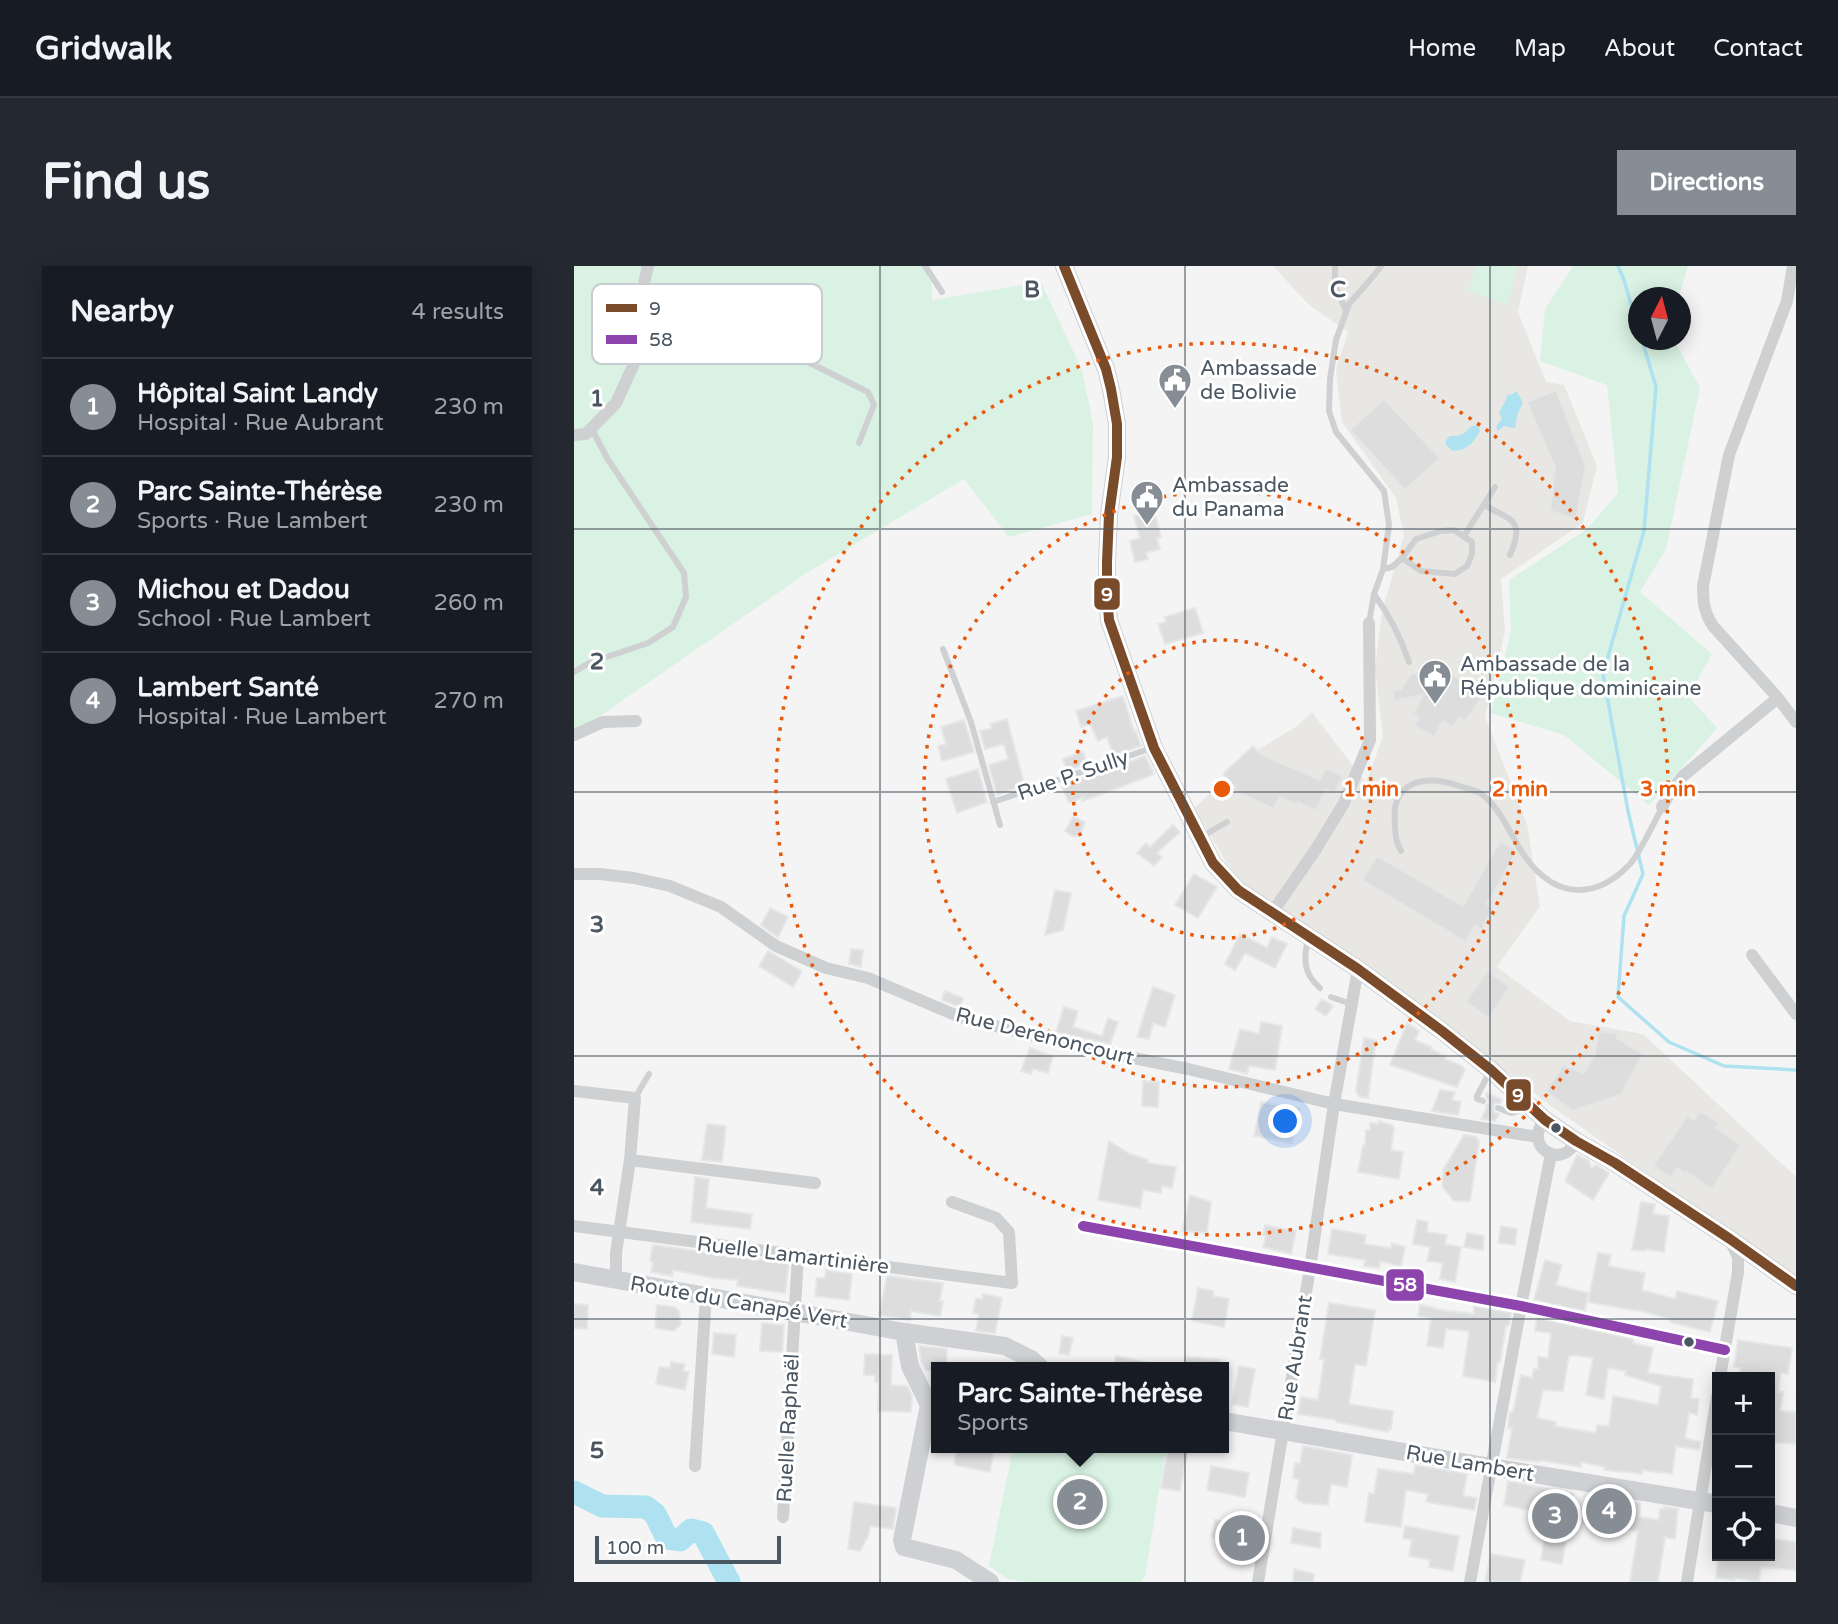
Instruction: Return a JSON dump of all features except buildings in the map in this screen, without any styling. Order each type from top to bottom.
[{"type":"main road","points":[[1064,266],[1105,369],[1114,405],[1117,457],[1109,515],[1109,620],[1154,748],[1213,863],[1238,890],[1358,969],[1491,1070],[1545,1120],[1730,1239],[1796,1286]]},
{"type":"main road","name":"Route du Canapé Vert","points":[[574,1272],[905,1332]]},
{"type":"main road","points":[[990,1582],[956,1560],[904,1547],[902,1540],[929,1405],[910,1366],[905,1332],[1005,1346],[1034,1362]]},
{"type":"main road","name":"Rue Lambert","points":[[1229,1422],[1709,1502]]},
{"type":"main road","points":[[1775,1514],[1796,1518]]},
{"type":"street","points":[[644,284],[648,266]]},
{"type":"street","points":[[1793,266],[1787,301],[1729,455],[1703,586],[1703,604],[1713,626],[1796,722]]},
{"type":"street","points":[[574,435],[586,434],[616,403],[634,364]]},
{"type":"street","points":[[1272,913],[1344,803],[1370,740],[1369,623]]},
{"type":"street","points":[[1662,807],[1683,776],[1777,698]]},
{"type":"street","points":[[574,735],[603,722],[636,721]]},
{"type":"street","name":"Rue Derenoncourt","points":[[574,874],[635,878],[670,886],[722,907],[776,946],[826,968],[868,978],[960,1017],[1074,1046],[1188,1069],[1334,1104],[1538,1137]]},
{"type":"street","points":[[1752,955],[1796,1014]]},
{"type":"street","name":"Rue Aubrant","points":[[1258,1582],[1358,969]]},
{"type":"street","points":[[574,1091],[635,1098],[630,1160],[618,1233],[616,1280]]},
{"type":"street","points":[[1545,1120],[1538,1137],[1542,1148],[1551,1154],[1560,1155],[1568,1151],[1576,1140]]},
{"type":"street","points":[[1470,1582],[1551,1154]]},
{"type":"street","points":[[630,1160],[815,1183]]},
{"type":"street","name":"Ruelle Lamartinière","points":[[574,1226],[1012,1283],[1009,1232],[996,1218],[952,1202]]},
{"type":"street","points":[[1083,1226],[1521,1306],[1725,1350]]},
{"type":"street","points":[[1721,1372],[1738,1272],[1738,1257],[1730,1239]]},
{"type":"street","name":"Ruelle Raphaël","points":[[783,1517],[798,1255]]},
{"type":"street","points":[[695,1466],[706,1297]]},
{"type":"street","points":[[1688,1582],[1709,1502],[1714,1435]]},
{"type":"lane","points":[[925,266],[942,292]]},
{"type":"lane","points":[[1335,266],[1335,286],[1346,311]]},
{"type":"lane","points":[[1369,623],[1374,594],[1383,569],[1389,525],[1384,491],[1336,432],[1329,411],[1330,379],[1336,340],[1349,304],[1381,266]]},
{"type":"lane","points":[[811,364],[868,392],[874,405],[859,443]]},
{"type":"lane","points":[[574,671],[589,663],[648,643],[673,627],[687,597],[684,573],[607,458],[592,429]]},
{"type":"lane","points":[[1464,536],[1495,486]]},
{"type":"lane","points":[[1484,505],[1516,526],[1517,534],[1510,555]]},
{"type":"lane","points":[[1383,569],[1392,567],[1402,558],[1416,539],[1441,531],[1454,530],[1472,542],[1472,554],[1467,566],[1455,574],[1421,571],[1402,558]]},
{"type":"lane","points":[[1374,594],[1391,617],[1409,662]]},
{"type":"lane","points":[[943,649],[971,722],[1000,825]]},
{"type":"lane","name":"Rue P. Sully","points":[[993,802],[1154,748]]},
{"type":"lane","points":[[1401,851],[1396,839],[1393,811],[1401,794],[1410,785],[1422,780],[1445,781],[1480,793],[1497,810],[1525,858],[1537,871],[1560,888],[1584,891],[1604,885],[1632,863],[1662,807]]},
{"type":"lane","points":[[1199,838],[1227,822]]},
{"type":"lane","points":[[1309,937],[1305,956],[1307,969],[1310,979],[1320,988]]},
{"type":"lane","points":[[1331,997],[1351,1004]]},
{"type":"lane","points":[[1483,1101],[1477,1096],[1491,1070]]},
{"type":"lane","points":[[635,1098],[649,1074]]},
{"type":"lane","points":[[1498,1108],[1511,1114],[1531,1107]]},
{"type":"shaded area","points":[[1273,266],[1528,266],[1518,312],[1546,382],[1564,385],[1597,466],[1583,523],[1501,579],[1505,631],[1485,717],[1527,824],[1540,906],[1497,967],[1570,1021],[1643,1034],[1796,1177],[1796,1277],[1558,1111],[1442,1023],[1261,906],[1226,862],[1194,808],[1256,751],[1297,726],[1312,712],[1366,783],[1383,736],[1375,669],[1382,612],[1404,536],[1396,498],[1342,422],[1336,370],[1348,332],[1309,305]]},
{"type":"green space","points":[[574,266],[931,266],[932,300],[1041,282],[1082,370],[1093,424],[1092,514],[1009,537],[964,479],[805,574],[574,734]]},
{"type":"green space","points":[[1476,266],[1518,266],[1507,305],[1468,291]]},
{"type":"green space","points":[[1573,266],[1688,266],[1682,287],[1628,287],[1628,350],[1679,350],[1700,388],[1666,549],[1640,592],[1712,654],[1688,696],[1717,728],[1649,805],[1564,735],[1491,713],[1511,631],[1509,580],[1587,529],[1618,493],[1607,385],[1540,361],[1545,309]]},
{"type":"green space","points":[[1012,1453],[1165,1453],[1145,1577],[1141,1582],[1027,1582],[1008,1579],[989,1566]]},
{"type":"water","points":[[1516,391],[1522,404],[1515,428],[1504,426],[1498,431],[1496,427],[1502,419],[1499,413],[1507,395]]},
{"type":"water","points":[[1477,425],[1480,430],[1466,448],[1453,451],[1446,445],[1450,436],[1458,436]]},
{"type":"waterway","points":[[1618,266],[1628,294]]},
{"type":"waterway","points":[[1645,350],[1656,387],[1644,531],[1603,674],[1628,811],[1643,874],[1624,916],[1618,997],[1669,1042],[1724,1066],[1796,1070]]},
{"type":"waterway","points":[[574,1492],[602,1506],[646,1507],[655,1514],[667,1538],[680,1540],[691,1530],[703,1533],[729,1582]]},
{"type":"transit line","name":"9","points":[[1064,266],[1106,369],[1117,424],[1117,457],[1109,515],[1107,562],[1109,620],[1154,748],[1213,863],[1238,890],[1358,969],[1442,1031],[1491,1070],[1545,1120],[1730,1239],[1796,1286]]},
{"type":"transit line","name":"58","points":[[1083,1226],[1521,1306],[1725,1350]]},
{"type":"place","name":"Ambassade de Bolivie","points":[[1175,410]]},
{"type":"place","name":"Ambassade du Panama","points":[[1147,527]]},
{"type":"place","name":"Ambassade de la République dominicaine","points":[[1435,706]]},
{"type":"place","name":"Parc Sainte-Thérèse","points":[[1080,1502]]},
{"type":"place","name":"Lambert Santé","points":[[1609,1511]]},
{"type":"place","name":"Michou et Dadou","points":[[1555,1516]]},
{"type":"place","name":"Hôpital Saint Landy","points":[[1242,1538]]}]
